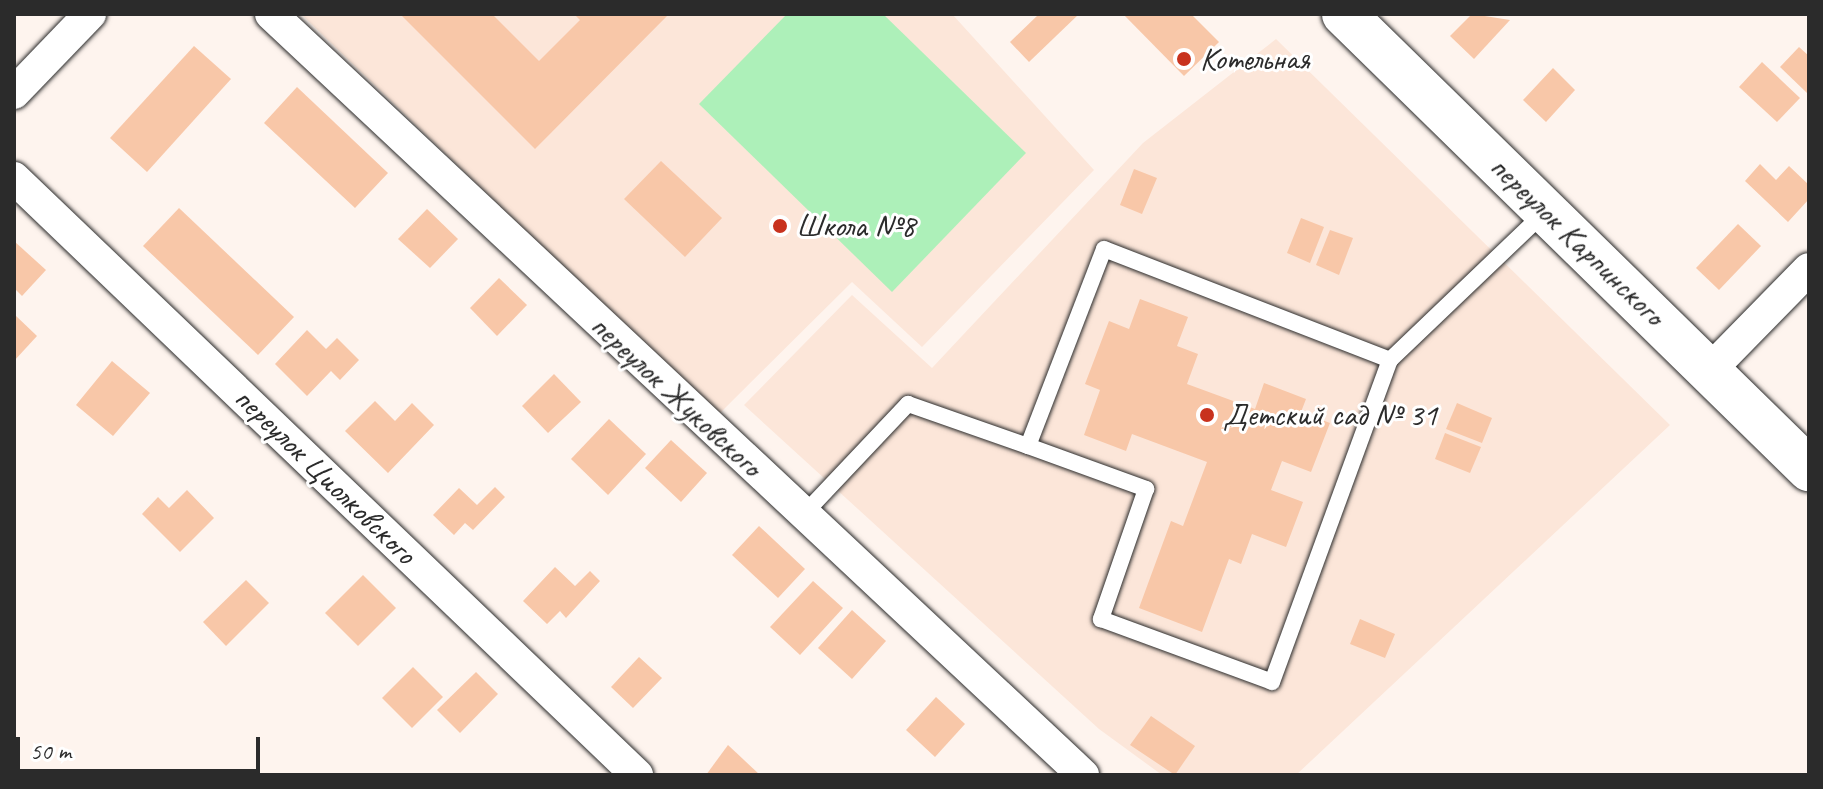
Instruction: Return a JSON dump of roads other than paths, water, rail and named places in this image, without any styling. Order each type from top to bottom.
[{"type":"street","name":"переулок Жуковского","points":[[271,14],[1083,775]]},
{"type":"street","name":"переулок Карпинского","points":[[1344,14],[1809,469]]},
{"type":"street","points":[[14,93],[77,18]]},
{"type":"street","name":"переулок Циолковского","points":[[14,178],[637,775]]},
{"type":"street","points":[[1710,370],[1809,269]]},
{"type":"lane","points":[[803,515],[908,404],[1028,446],[1146,489],[1101,619],[1272,682],[1390,360],[1545,212]]},
{"type":"lane","points":[[1028,446],[1104,249],[1390,360]]},
{"type":"place","name":"Котельная","points":[[1184,59]]},
{"type":"place","name":"Школа №8","points":[[780,226]]},
{"type":"place","name":"Детский сад № 31","points":[[1207,415]]}]
